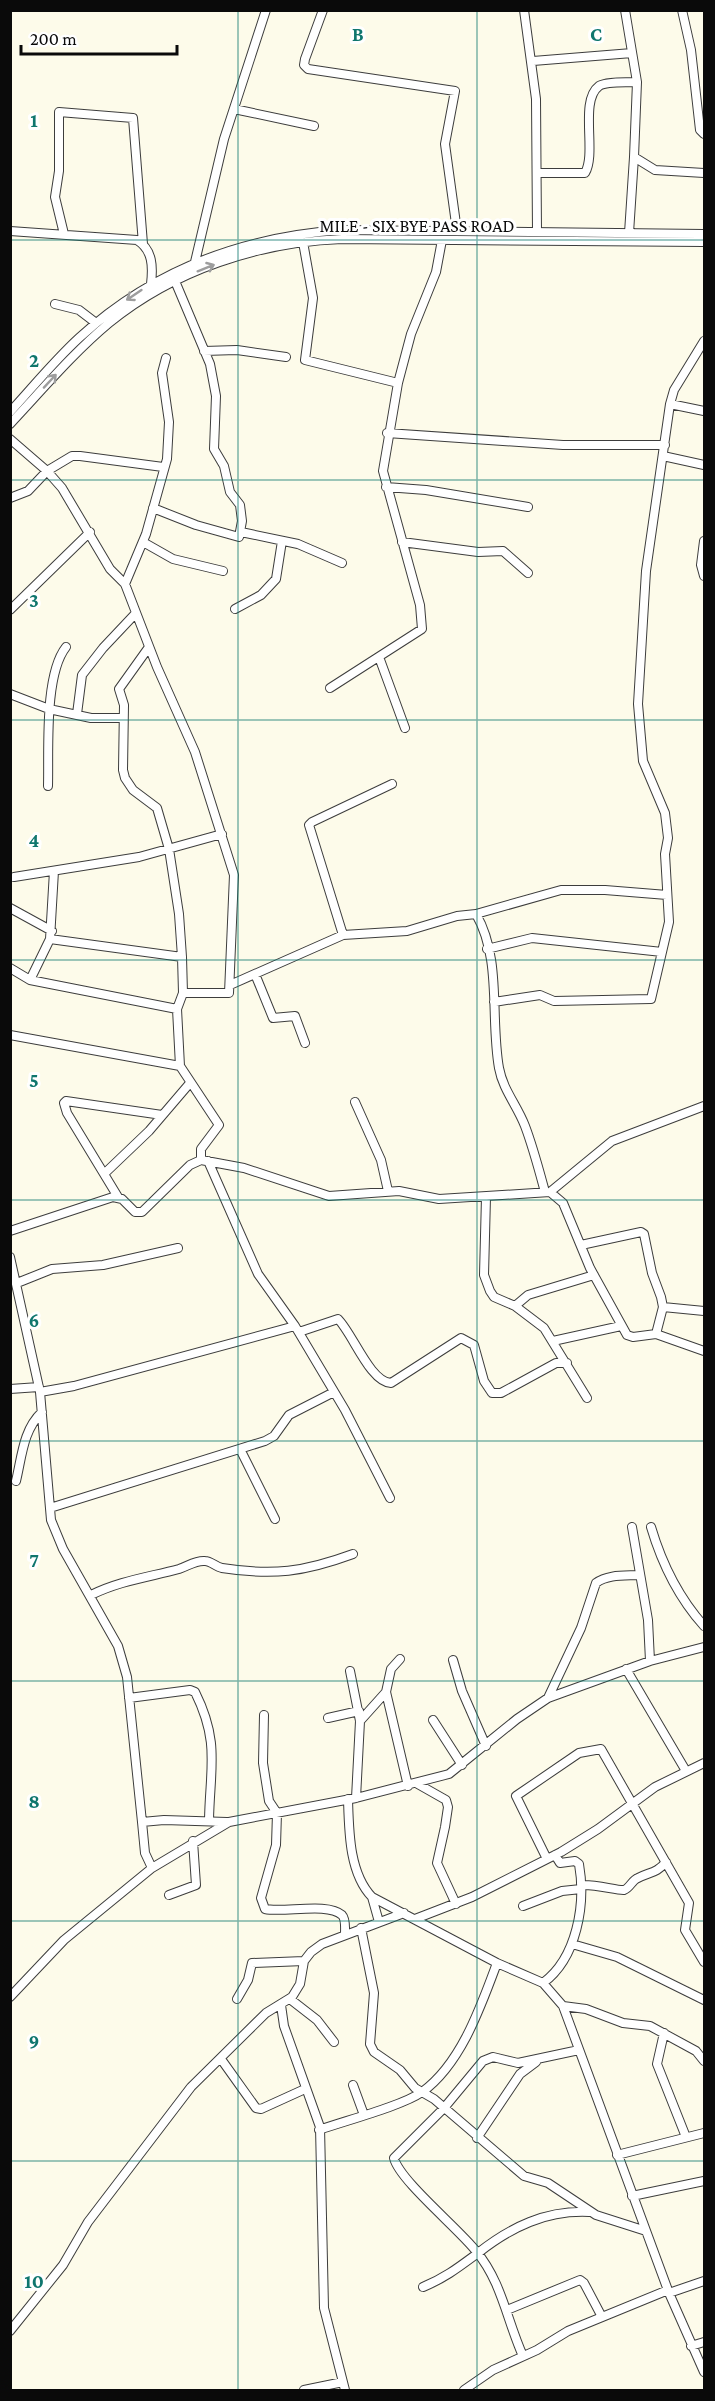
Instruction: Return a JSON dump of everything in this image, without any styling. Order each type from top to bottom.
[{"type":"street","points":[[195,262],[234,110],[266,10]]},
{"type":"street","points":[[323,10],[305,59],[304,65],[308,69],[455,91],[445,144],[457,231]]},
{"type":"street","points":[[524,10],[533,62],[537,232]]},
{"type":"street","points":[[625,10],[637,82],[629,233]]},
{"type":"street","points":[[682,10],[691,50],[700,130],[705,134]]},
{"type":"street","points":[[533,62],[632,52]]},
{"type":"street","points":[[537,173],[585,173],[590,105],[595,92],[604,84],[637,82]]},
{"type":"street","points":[[234,110],[314,126]]},
{"type":"street","points":[[64,234],[55,197],[59,171],[59,112],[133,118],[143,244],[151,260],[152,284]]},
{"type":"street","points":[[634,157],[655,170],[705,173]]},
{"type":"street","points":[[10,231],[131,238],[143,244]]},
{"type":"street","points":[[10,412],[58,358],[96,323],[152,284],[195,262],[248,244],[318,231],[705,234]]},
{"type":"street","name":"MILE - SIX BYE PASS ROAD","points":[[10,424],[104,327],[143,299],[175,281],[242,255],[303,242],[342,239],[705,242]]},
{"type":"street","points":[[330,688],[423,629],[420,605],[383,471],[387,434],[398,383],[411,334],[436,272],[442,240]]},
{"type":"street","points":[[303,242],[313,298],[305,360],[398,383]]},
{"type":"street","points":[[153,508],[206,528],[239,537],[241,532],[240,505],[230,492],[224,466],[214,449],[216,396],[210,364],[175,281]]},
{"type":"street","points":[[55,304],[79,310],[96,323]]},
{"type":"street","points":[[495,1002],[540,995],[554,1001],[651,999],[669,922],[665,854],[669,837],[665,813],[643,760],[638,705],[646,571],[670,404],[674,390],[705,341]]},
{"type":"street","points":[[204,351],[237,350],[286,357]]},
{"type":"street","points":[[125,584],[143,542],[170,443],[167,399],[162,373],[166,358]]},
{"type":"street","points":[[670,404],[705,411]]},
{"type":"street","points":[[387,434],[563,445],[665,445]]},
{"type":"street","points":[[10,439],[47,471],[62,488],[110,568],[125,584],[149,647],[184,723],[222,834],[234,884],[229,993],[183,993]]},
{"type":"street","points":[[10,498],[28,491],[47,471],[72,456],[164,467]]},
{"type":"street","points":[[663,456],[705,465]]},
{"type":"street","points":[[386,487],[426,490],[528,507]]},
{"type":"street","points":[[10,610],[90,532]]},
{"type":"street","points":[[241,532],[298,544],[342,563]]},
{"type":"street","points":[[235,609],[261,595],[276,579],[282,541]]},
{"type":"street","points":[[705,541],[700,565],[705,576]]},
{"type":"street","points":[[143,542],[173,559],[223,571]]},
{"type":"street","points":[[402,543],[478,552],[503,551],[528,573]]},
{"type":"street","points":[[76,714],[82,675],[103,648],[136,613]]},
{"type":"street","points":[[149,647],[119,690],[124,705],[123,770],[133,790],[157,808],[169,849],[179,914],[182,957],[183,993],[177,1009],[180,1066],[219,1125],[201,1149],[258,1274],[297,1329],[334,1392],[390,1498]]},
{"type":"street","points":[[48,786],[50,709],[55,669],[66,648]]},
{"type":"street","points":[[379,657],[405,728]]},
{"type":"street","points":[[10,694],[50,709],[90,718],[123,718]]},
{"type":"street","points":[[343,935],[309,825],[392,784]]},
{"type":"street","points":[[14,877],[139,857],[222,834]]},
{"type":"street","points":[[30,980],[51,935],[54,871]]},
{"type":"street","points":[[230,985],[343,935],[407,931],[561,890],[605,890],[667,896]]},
{"type":"street","points":[[10,908],[51,935],[182,957]]},
{"type":"street","points":[[476,914],[482,926],[487,949],[495,1002],[498,1065],[502,1084],[524,1124],[548,1192],[563,1203],[594,1275],[627,1335],[633,1337],[656,1334],[705,1351]]},
{"type":"street","points":[[487,949],[532,938],[662,952]]},
{"type":"street","points":[[10,968],[30,980],[177,1009]]},
{"type":"street","points":[[255,974],[273,1018],[295,1016],[305,1043]]},
{"type":"street","points":[[10,1035],[180,1066]]},
{"type":"street","points":[[105,1173],[149,1131],[190,1083]]},
{"type":"street","points":[[162,1115],[65,1102],[67,1113],[118,1197],[135,1212],[142,1212],[190,1166],[205,1160],[244,1168],[329,1196],[388,1191],[439,1198],[548,1192],[612,1141],[705,1107]]},
{"type":"street","points":[[355,1102],[381,1160],[388,1191]]},
{"type":"street","points":[[10,1231],[118,1197]]},
{"type":"street","points":[[486,1197],[484,1275],[494,1297],[516,1306],[544,1328],[587,1398]]},
{"type":"street","points":[[581,1245],[641,1232],[663,1307],[656,1334]]},
{"type":"street","points":[[16,1283],[52,1269],[103,1265],[178,1248]]},
{"type":"street","points":[[10,1257],[39,1390],[51,1520],[63,1549],[118,1646],[127,1677],[141,1822],[146,1853],[152,1868]]},
{"type":"street","points":[[516,1306],[528,1295],[594,1275]]},
{"type":"street","points":[[663,1307],[705,1311]]},
{"type":"street","points":[[10,1389],[39,1390],[74,1386],[338,1318],[376,1376],[384,1383],[391,1383],[434,1353],[461,1338],[474,1345],[484,1381],[492,1393],[501,1393],[556,1363],[567,1363]]},
{"type":"street","points":[[554,1341],[621,1326]]},
{"type":"street","points":[[50,1508],[241,1451],[274,1436],[290,1415],[334,1392]]},
{"type":"street","points":[[16,1481],[27,1434],[32,1422],[42,1412]]},
{"type":"street","points":[[241,1451],[275,1519]]},
{"type":"street","points":[[632,1527],[648,1620],[650,1660]]},
{"type":"street","points":[[651,1527],[661,1559],[675,1586],[705,1626]]},
{"type":"street","points":[[91,1595],[109,1586],[180,1568],[198,1561],[208,1561],[219,1568],[287,1572],[316,1567],[353,1554]]},
{"type":"street","points":[[548,1698],[581,1628],[597,1583],[602,1579],[640,1575]]},
{"type":"street","points":[[141,1822],[209,1820],[229,1822],[408,1786],[449,1774],[462,1766],[517,1719],[548,1698],[650,1660],[705,1647]]},
{"type":"street","points":[[400,1659],[391,1669],[386,1692],[408,1786]]},
{"type":"street","points":[[453,1660],[473,1721],[486,1746]]},
{"type":"street","points":[[626,1669],[686,1771]]},
{"type":"street","points":[[350,1671],[360,1721],[349,1836],[359,1879],[372,1897],[379,1922]]},
{"type":"street","points":[[129,1698],[190,1690],[195,1692],[207,1718],[214,1750],[209,1820]]},
{"type":"street","points":[[360,1721],[386,1692]]},
{"type":"street","points":[[328,1718],[359,1711]]},
{"type":"street","points":[[264,1715],[263,1762],[269,1802],[277,1813],[276,1845],[261,1898],[263,1908],[278,1912],[319,1908],[341,1915],[345,1934]]},
{"type":"street","points":[[433,1720],[462,1766]]},
{"type":"street","points":[[543,1983],[561,1965],[572,1944],[582,1887],[579,1864],[575,1861],[560,1863],[551,1857],[516,1796],[558,1765],[579,1753],[601,1749],[689,1903],[686,1933],[705,1962]]},
{"type":"street","points":[[415,1919],[456,1904],[551,1857],[632,1805],[655,1787],[705,1763]]},
{"type":"street","points":[[416,1783],[446,1800],[448,1807],[437,1863],[456,1904]]},
{"type":"street","points":[[10,1997],[64,1940],[152,1868],[193,1841],[229,1822]]},
{"type":"street","points":[[169,1895],[196,1885],[193,1841]]},
{"type":"street","points":[[523,1906],[562,1891],[595,1884],[621,1890],[627,1889],[636,1878],[651,1875],[666,1862]]},
{"type":"street","points":[[372,1897],[497,1962],[543,1983],[563,2006],[668,2292],[705,2372]]},
{"type":"street","points":[[10,2331],[63,2265],[88,2222],[191,2087],[221,2060],[266,2013],[290,1999],[300,1984],[304,1961],[311,1952],[322,1944],[345,1934],[404,1913]]},
{"type":"street","points":[[361,1928],[374,1993],[371,2048],[400,2070],[421,2093],[444,2108],[524,2176],[548,2182],[590,2212],[623,2226],[646,2231]]},
{"type":"street","points":[[572,1944],[617,1957],[705,2000]]},
{"type":"street","points":[[237,1999],[248,1980],[252,1963],[304,1961]]},
{"type":"street","points":[[319,2130],[421,2093],[446,2068],[464,2038],[497,1962]]},
{"type":"street","points":[[290,1999],[317,2020],[334,2042]]},
{"type":"street","points":[[281,2005],[284,2026],[320,2127],[324,2308],[345,2391]]},
{"type":"street","points":[[563,2006],[586,2009],[607,2019],[650,2026],[696,2051],[705,2061]]},
{"type":"street","points":[[664,2033],[657,2064],[686,2137]]},
{"type":"street","points":[[523,2356],[498,2286],[478,2253],[402,2174],[395,2161],[398,2152],[444,2108],[488,2058],[500,2058],[513,2063],[539,2060],[579,2050]]},
{"type":"street","points":[[221,2060],[256,2108],[261,2109],[305,2089]]},
{"type":"street","points":[[477,2138],[520,2074],[539,2060]]},
{"type":"street","points":[[353,2085],[364,2115]]},
{"type":"street","points":[[617,2155],[705,2133]]},
{"type":"street","points":[[632,2196],[705,2181]]},
{"type":"street","points":[[423,2287],[443,2279],[478,2253],[532,2219],[568,2211],[590,2212]]},
{"type":"street","points":[[507,2310],[579,2280],[584,2283],[602,2317]]},
{"type":"street","points":[[464,2391],[493,2370],[568,2331],[668,2292],[705,2281]]},
{"type":"street","points":[[691,2346],[705,2342]]},
{"type":"street","points":[[304,2391],[343,2382]]}]
